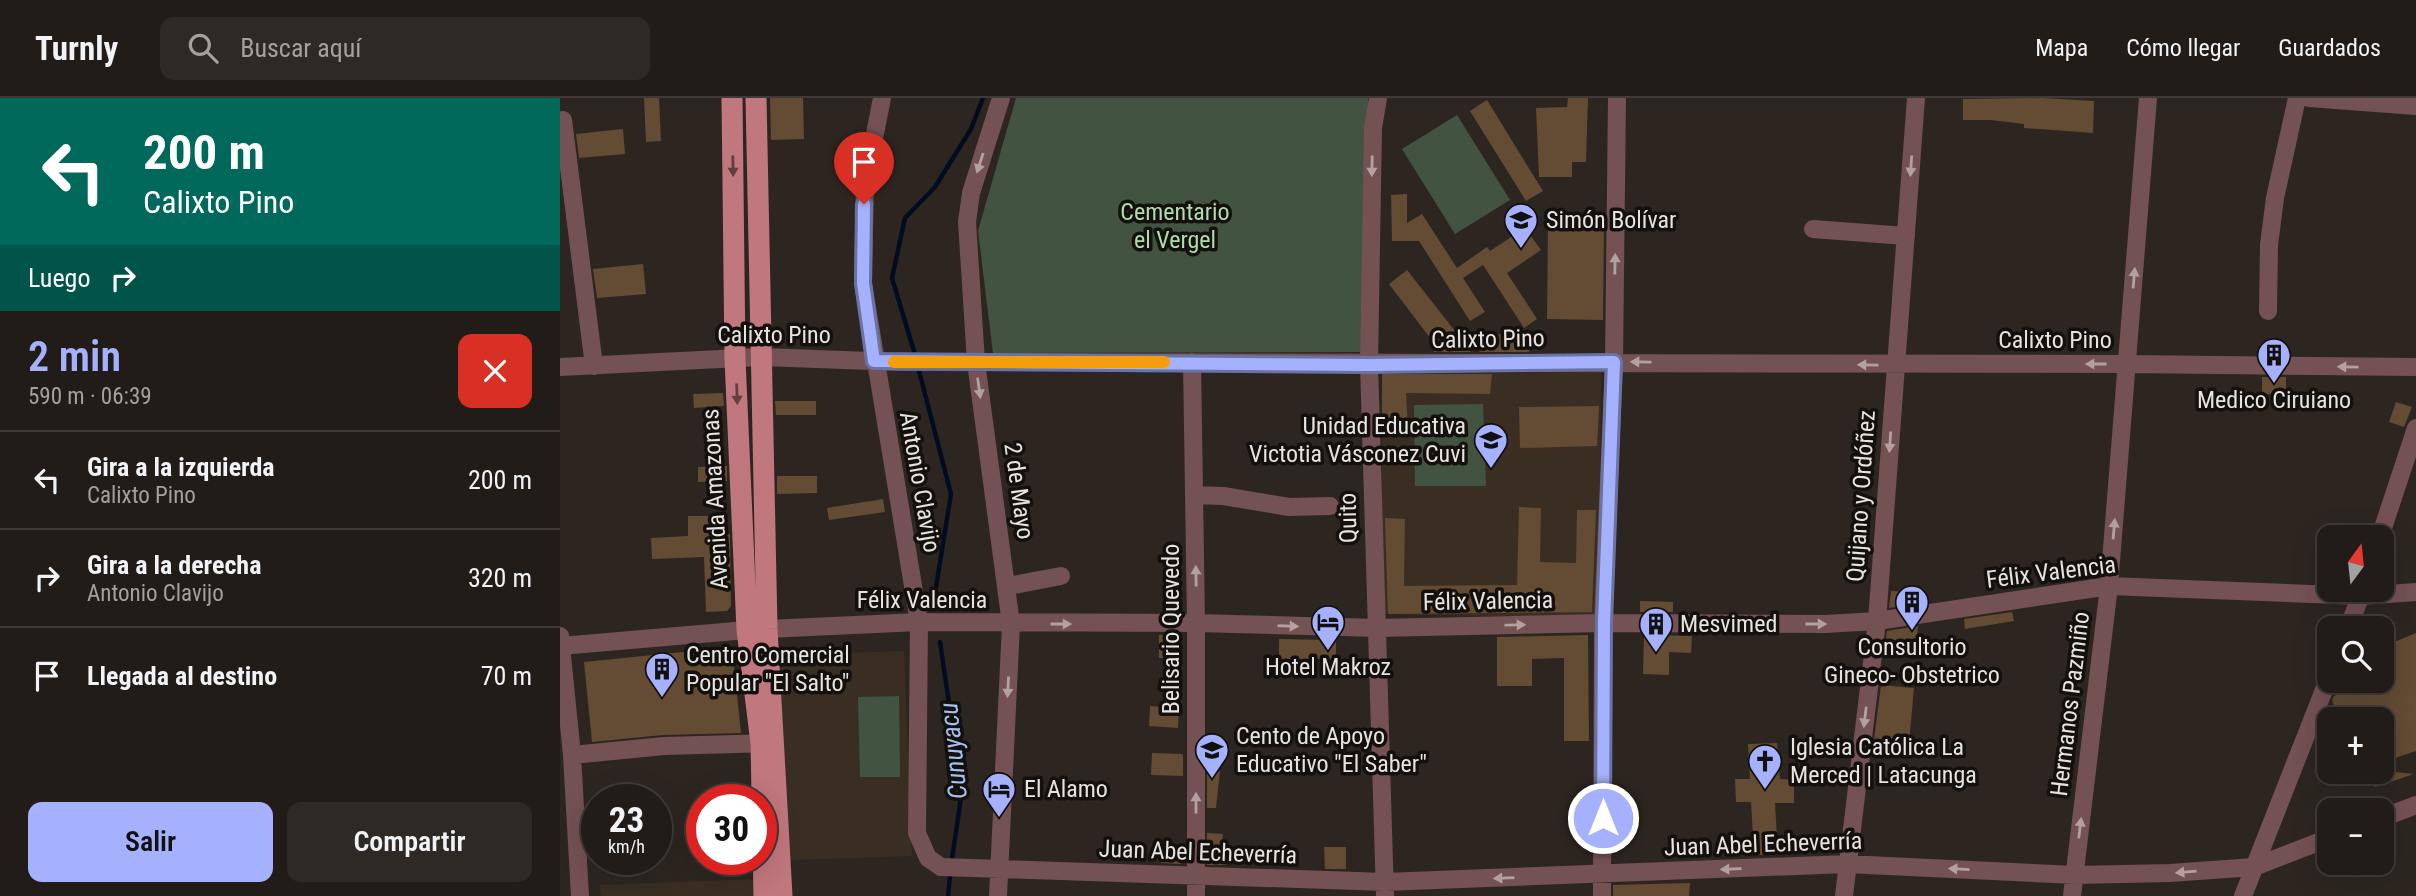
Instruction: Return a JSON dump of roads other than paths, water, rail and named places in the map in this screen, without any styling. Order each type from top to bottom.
[{"type":"main road","name":"Avenida Amazonas","points":[[732,98],[735,359],[782,896]]},
{"type":"main road","name":"Avenida Amazonas","points":[[756,98],[760,357],[757,629]]},
{"type":"main road","name":"Avenida Amazonas","points":[[764,896],[767,743]]},
{"type":"street","name":"Antonio Clavijo","points":[[882,98],[865,184],[863,283],[919,622],[917,832],[928,858],[941,867]]},
{"type":"street","name":"2 de Mayo","points":[[998,896],[997,869],[1011,624],[976,362],[967,222],[971,193],[1001,98]]},
{"type":"street","name":"Quito","points":[[1378,98],[1373,128],[1369,365],[1385,889]]},
{"type":"street","points":[[1602,896],[1604,623],[1614,362],[1617,98]]},
{"type":"street","name":"Quijano y Ordóñez","points":[[1844,896],[1877,621],[1916,98]]},
{"type":"street","name":"Hermanos Pazmiño","points":[[2072,896],[2109,586],[2148,98]]},
{"type":"street","points":[[2268,311],[2269,244],[2275,198],[2297,98]]},
{"type":"street","points":[[2309,98],[2416,106]]},
{"type":"street","points":[[563,120],[594,366]]},
{"type":"street","points":[[1813,229],[1906,236]]},
{"type":"street","name":"Calixto Pino","points":[[560,367],[760,357],[898,362],[1369,365],[1614,362],[2416,367]]},
{"type":"street","name":"Belisario Quevedo","points":[[1192,362],[1196,896]]},
{"type":"street","points":[[2384,525],[2416,428]]},
{"type":"street","points":[[1194,495],[1223,496],[1289,507],[1330,506]]},
{"type":"street","points":[[1008,586],[1060,576]]},
{"type":"street","name":"Félix Valencia","points":[[561,643],[757,629],[919,622],[1196,623],[1378,628],[1604,623],[1825,624],[1877,621],[2109,586],[2317,592]]},
{"type":"street","name":"Félix Valencia","points":[[2394,592],[2416,592]]},
{"type":"street","points":[[561,643],[572,755],[580,896]]},
{"type":"street","points":[[2243,896],[2323,693]]},
{"type":"street","points":[[572,755],[664,746],[767,743]]},
{"type":"street","points":[[2394,813],[2416,805]]},
{"type":"street","name":"Juan Abel Echeverría","points":[[941,867],[1195,877],[1385,889],[1603,874],[1847,864],[2075,875],[2170,873],[2254,867],[2317,843]]},
{"type":"waterway","name":"Cunuyacu","points":[[916,358],[892,278],[905,218],[935,187],[971,129],[983,98]]},
{"type":"waterway","name":"Cunuyacu","points":[[918,367],[951,494],[936,587]]},
{"type":"waterway","name":"Cunuyacu","points":[[940,642],[962,791],[952,859]]},
{"type":"waterway","name":"Cunuyacu","points":[[948,896],[950,876]]},
{"type":"place","name":"Simón Bolívar","points":[[1521,250]]},
{"type":"place","name":"Medico Ciruiano","points":[[2274,385]]},
{"type":"place","name":"Unidad Educativa Victotia Vásconez Cuvi","points":[[1491,470]]},
{"type":"place","name":"Consultorio Gineco- Obstetrico","points":[[1912,632]]},
{"type":"place","name":"Hotel Makroz","points":[[1328,652]]},
{"type":"place","name":"Mesvimed","points":[[1656,654]]},
{"type":"place","name":"Centro Comercial Popular \"El Salto\"","points":[[662,699]]},
{"type":"place","name":"Cento de Apoyo Educativo \"El Saber\"","points":[[1212,780]]},
{"type":"place","name":"Iglesia Católica La Merced | Latacunga","points":[[1765,791]]},
{"type":"place","name":"El Alamo","points":[[999,819]]},
{"type":"park label","name":"Cementario el Vergel","points":[[1175,226]]}]
